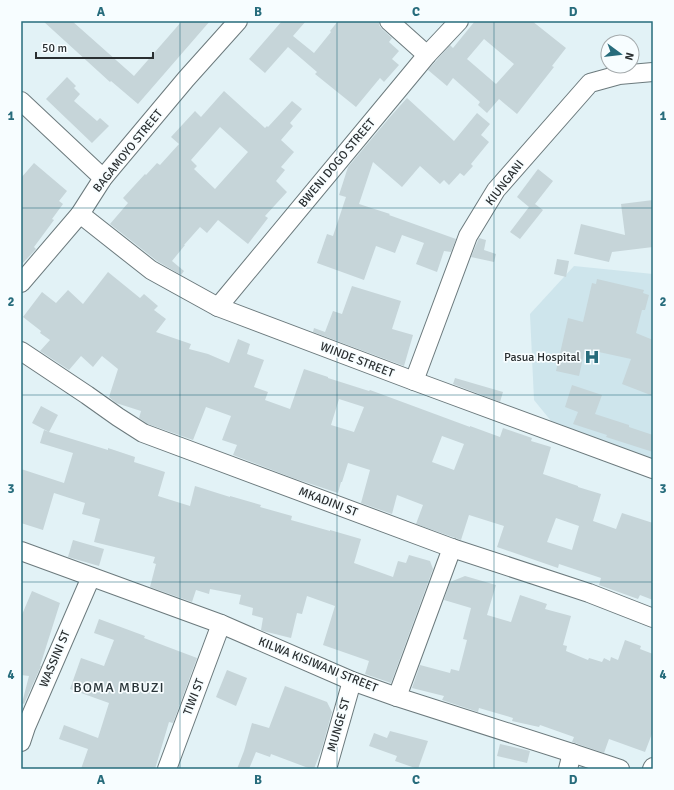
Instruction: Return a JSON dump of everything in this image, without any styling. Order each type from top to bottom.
[{"type":"street","name":"BAGAMOYO STREET","points":[[21,283],[80,214],[103,178],[186,79],[238,21]]},
{"type":"street","points":[[389,21],[426,55]]},
{"type":"street","name":"BWENI DOGO STREET","points":[[218,307],[426,55],[459,21]]},
{"type":"street","name":"KIUNGANI","points":[[414,381],[468,236],[496,190],[590,83],[619,75],[653,72]]},
{"type":"street","points":[[21,102],[103,178]]},
{"type":"street","name":"WINDE STREET","points":[[80,214],[151,270],[218,307],[653,469]]},
{"type":"street","name":"MKADINI ST","points":[[21,351],[143,433],[452,548],[589,593],[653,618]]},
{"type":"street","points":[[396,696],[452,548]]},
{"type":"street","name":"KILWA KISIWANI STREET","points":[[21,551],[221,624],[352,681],[570,761],[620,769]]},
{"type":"street","name":"WASSINI ST","points":[[23,731],[91,577]]},
{"type":"street","name":"TIWI ST","points":[[167,769],[221,624]]},
{"type":"street","name":"MUNGE ST","points":[[327,769],[352,681]]},
{"type":"shaded area","name":"Pasua Hospital","points":[[574,266],[653,274],[653,463],[556,427],[534,400],[530,314]]},
{"type":"building","points":[[43,21],[72,21],[134,76],[182,21],[210,21],[138,104],[111,81],[110,82]]},
{"type":"building","points":[[282,21],[306,21],[293,36],[314,53],[338,21],[379,21],[379,25],[382,29],[392,38],[389,42],[399,51],[392,59],[399,65],[384,82],[380,78],[356,107],[315,74],[317,72],[288,47],[265,73],[249,59]]},
{"type":"building","points":[[475,21],[532,21],[566,48],[552,66],[554,67],[517,114],[499,99],[487,113],[478,105],[480,102],[453,78],[447,86],[428,70],[450,45],[453,48]],"holes":[[[484,39],[514,64],[496,84],[467,59]]]},
{"type":"building","points":[[67,77],[76,86],[74,88],[80,94],[74,101],[97,121],[100,118],[109,126],[92,143],[46,99]]},
{"type":"building","points":[[224,91],[265,128],[267,126],[268,127],[292,101],[302,109],[290,123],[293,126],[281,140],[294,152],[281,167],[285,170],[276,181],[287,192],[265,216],[268,218],[248,244],[218,220],[207,233],[200,227],[172,261],[184,271],[181,275],[157,261],[110,224],[128,203],[123,198],[145,174],[146,175],[157,163],[160,165],[179,144],[171,137],[195,111],[201,117]],"holes":[[[220,127],[248,152],[215,189],[194,169],[197,166],[191,160]]]},
{"type":"building","points":[[407,98],[454,141],[477,113],[490,124],[481,135],[489,142],[471,164],[473,166],[464,176],[460,173],[449,185],[444,180],[440,184],[420,166],[402,187],[373,162],[359,204],[456,239],[451,252],[444,251],[437,272],[416,264],[424,243],[402,235],[395,253],[376,246],[364,280],[317,263],[327,234],[333,236],[346,197],[339,195],[348,167]]},
{"type":"building","points":[[34,163],[67,191],[59,201],[63,204],[52,219],[54,220],[34,247],[36,249],[21,265],[21,178]]},
{"type":"building","points":[[538,169],[553,181],[535,204],[543,210],[520,239],[510,232],[529,207],[517,197]]},
{"type":"building","points":[[653,200],[653,247],[612,252],[609,262],[574,254],[581,224],[625,235],[621,204]]},
{"type":"building","points":[[479,238],[486,240],[484,250],[496,254],[494,262],[471,257]]},
{"type":"building","points":[[557,259],[569,261],[566,277],[554,274]]},
{"type":"building","points":[[108,272],[140,298],[144,294],[158,306],[154,310],[166,319],[156,332],[191,344],[189,349],[208,354],[229,363],[238,339],[250,344],[247,354],[264,360],[254,387],[268,392],[265,400],[290,409],[304,369],[328,378],[369,391],[370,390],[500,437],[503,428],[532,438],[531,441],[551,447],[543,474],[601,494],[593,521],[616,529],[622,513],[653,523],[653,600],[640,595],[638,599],[599,585],[601,578],[559,564],[558,568],[497,547],[504,526],[469,515],[461,540],[416,524],[423,505],[397,495],[392,514],[361,503],[370,470],[348,463],[338,493],[293,478],[233,455],[237,445],[222,440],[231,416],[206,407],[193,440],[148,424],[139,418],[141,411],[116,403],[109,397],[118,369],[102,356],[93,367],[81,356],[69,370],[40,351],[50,340],[23,317],[42,292],[56,303],[68,290],[83,304]],"holes":[[[339,399],[364,407],[354,432],[331,425]],[[442,436],[464,444],[454,470],[432,462]],[[556,518],[579,526],[572,550],[547,542]]]},
{"type":"building","points":[[597,279],[644,290],[643,293],[649,295],[645,310],[642,310],[636,333],[653,340],[653,396],[622,384],[631,359],[585,349],[579,376],[556,371],[568,318],[583,322],[592,283],[596,284]]},
{"type":"building","points":[[352,286],[401,301],[392,329],[413,335],[404,366],[313,332],[314,328],[325,332],[333,311],[342,314]]},
{"type":"building","points":[[455,378],[503,392],[500,402],[453,384]]},
{"type":"building","points":[[572,385],[602,395],[595,414],[629,425],[629,427],[653,435],[653,452],[606,437],[607,435],[573,424],[578,412],[565,407]]},
{"type":"building","points":[[41,406],[58,415],[49,432],[32,423]]},
{"type":"building","points":[[44,430],[135,457],[134,462],[165,472],[158,496],[190,506],[195,486],[261,505],[260,507],[292,516],[291,520],[361,539],[354,563],[393,577],[398,561],[406,563],[409,555],[430,561],[433,569],[391,683],[365,674],[369,661],[323,645],[335,606],[307,596],[302,614],[297,613],[291,638],[263,631],[261,630],[263,618],[252,615],[253,608],[239,604],[241,595],[210,589],[209,594],[196,590],[192,602],[150,587],[156,564],[153,563],[155,557],[94,542],[100,519],[82,514],[85,503],[54,493],[43,530],[21,523],[21,469],[64,483],[73,453],[40,443]]},
{"type":"building","points":[[73,540],[104,549],[99,566],[68,557]]},
{"type":"building","points":[[465,576],[496,585],[487,615],[511,622],[520,595],[547,604],[545,609],[571,616],[563,645],[567,646],[566,651],[588,660],[589,658],[602,662],[604,658],[610,661],[611,657],[618,660],[625,640],[641,646],[640,649],[653,654],[653,731],[645,752],[609,739],[604,753],[572,742],[574,737],[540,725],[539,727],[512,721],[513,718],[479,708],[478,712],[442,700],[444,696],[412,688],[420,665],[450,673],[451,669],[459,671],[467,640],[463,639],[471,608],[444,600],[450,582]]},
{"type":"building","points":[[32,591],[60,603],[41,666],[24,704],[22,703],[29,676],[21,675],[21,617]]},
{"type":"building","points":[[99,619],[145,636],[144,638],[197,658],[173,723],[169,722],[155,769],[81,769],[88,749],[59,739],[64,725],[98,738],[109,703],[70,689],[81,658],[104,666],[114,640],[94,633]]},
{"type":"building","points":[[227,670],[247,678],[236,706],[216,697]]},
{"type":"building","points":[[285,686],[327,702],[332,712],[322,748],[314,769],[271,754],[270,757],[256,752],[249,769],[237,769],[252,723],[269,728]]},
{"type":"building","points":[[390,731],[428,741],[418,769],[395,761],[397,756],[369,746],[374,733],[387,738]]},
{"type":"building","points":[[500,744],[530,751],[527,763],[497,756]]},
{"type":"place","name":"Pasua Hospital","points":[[592,357]]},
{"type":"district","name":"BOMA MBUZI","points":[[119,687]]}]
